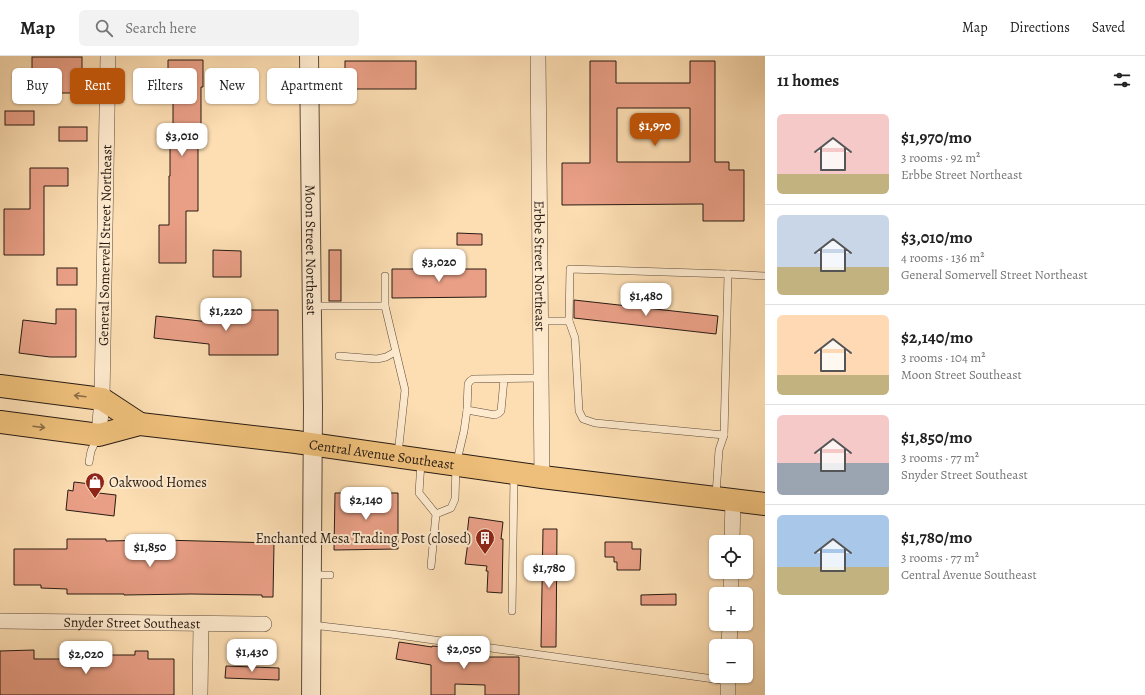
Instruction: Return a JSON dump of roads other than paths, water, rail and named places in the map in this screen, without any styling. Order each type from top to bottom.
[{"type":"main road","points":[[0,386],[102,399],[140,424]]},
{"type":"main road","name":"Central Avenue Southeast","points":[[0,422],[99,435],[140,424],[398,456],[542,477],[765,504]]},
{"type":"street","name":"General Somervell Street Northeast","points":[[99,435],[102,399],[108,56]]},
{"type":"street","name":"Moon Street Northeast","points":[[309,56],[313,445],[321,575],[312,625],[312,695]]},
{"type":"street","name":"Erbbe Street Northeast","points":[[538,56],[542,477]]},
{"type":"street","points":[[724,498],[731,535]]},
{"type":"street","name":"Snyder Street Southeast","points":[[0,622],[264,624]]},
{"type":"street","points":[[200,624],[200,695]]},
{"type":"lane","points":[[724,435],[595,423],[583,419],[579,411],[576,338],[569,321],[570,269],[765,276]]},
{"type":"lane","points":[[724,498],[719,450],[724,435],[728,274]]},
{"type":"lane","points":[[385,276],[385,306],[405,390],[398,456]]},
{"type":"lane","points":[[312,306],[385,306]]},
{"type":"lane","points":[[541,321],[569,321]]},
{"type":"lane","points":[[339,356],[377,359],[386,357],[395,352]]},
{"type":"lane","points":[[436,514],[451,508],[455,498],[456,465],[464,431],[467,410],[468,384],[470,381],[473,379],[541,378]]},
{"type":"lane","points":[[467,410],[496,415],[499,413],[501,411],[504,379]]},
{"type":"lane","points":[[89,462],[99,435]]},
{"type":"lane","points":[[421,460],[419,493],[436,514],[431,566]]},
{"type":"lane","points":[[512,611],[514,473]]},
{"type":"lane","points":[[312,625],[391,634],[728,684]]},
{"type":"place","name":"Oakwood Homes","points":[[95,499]]},
{"type":"place","name":"Enchanted Mesa Trading Post (closed)","points":[[485,555]]}]
